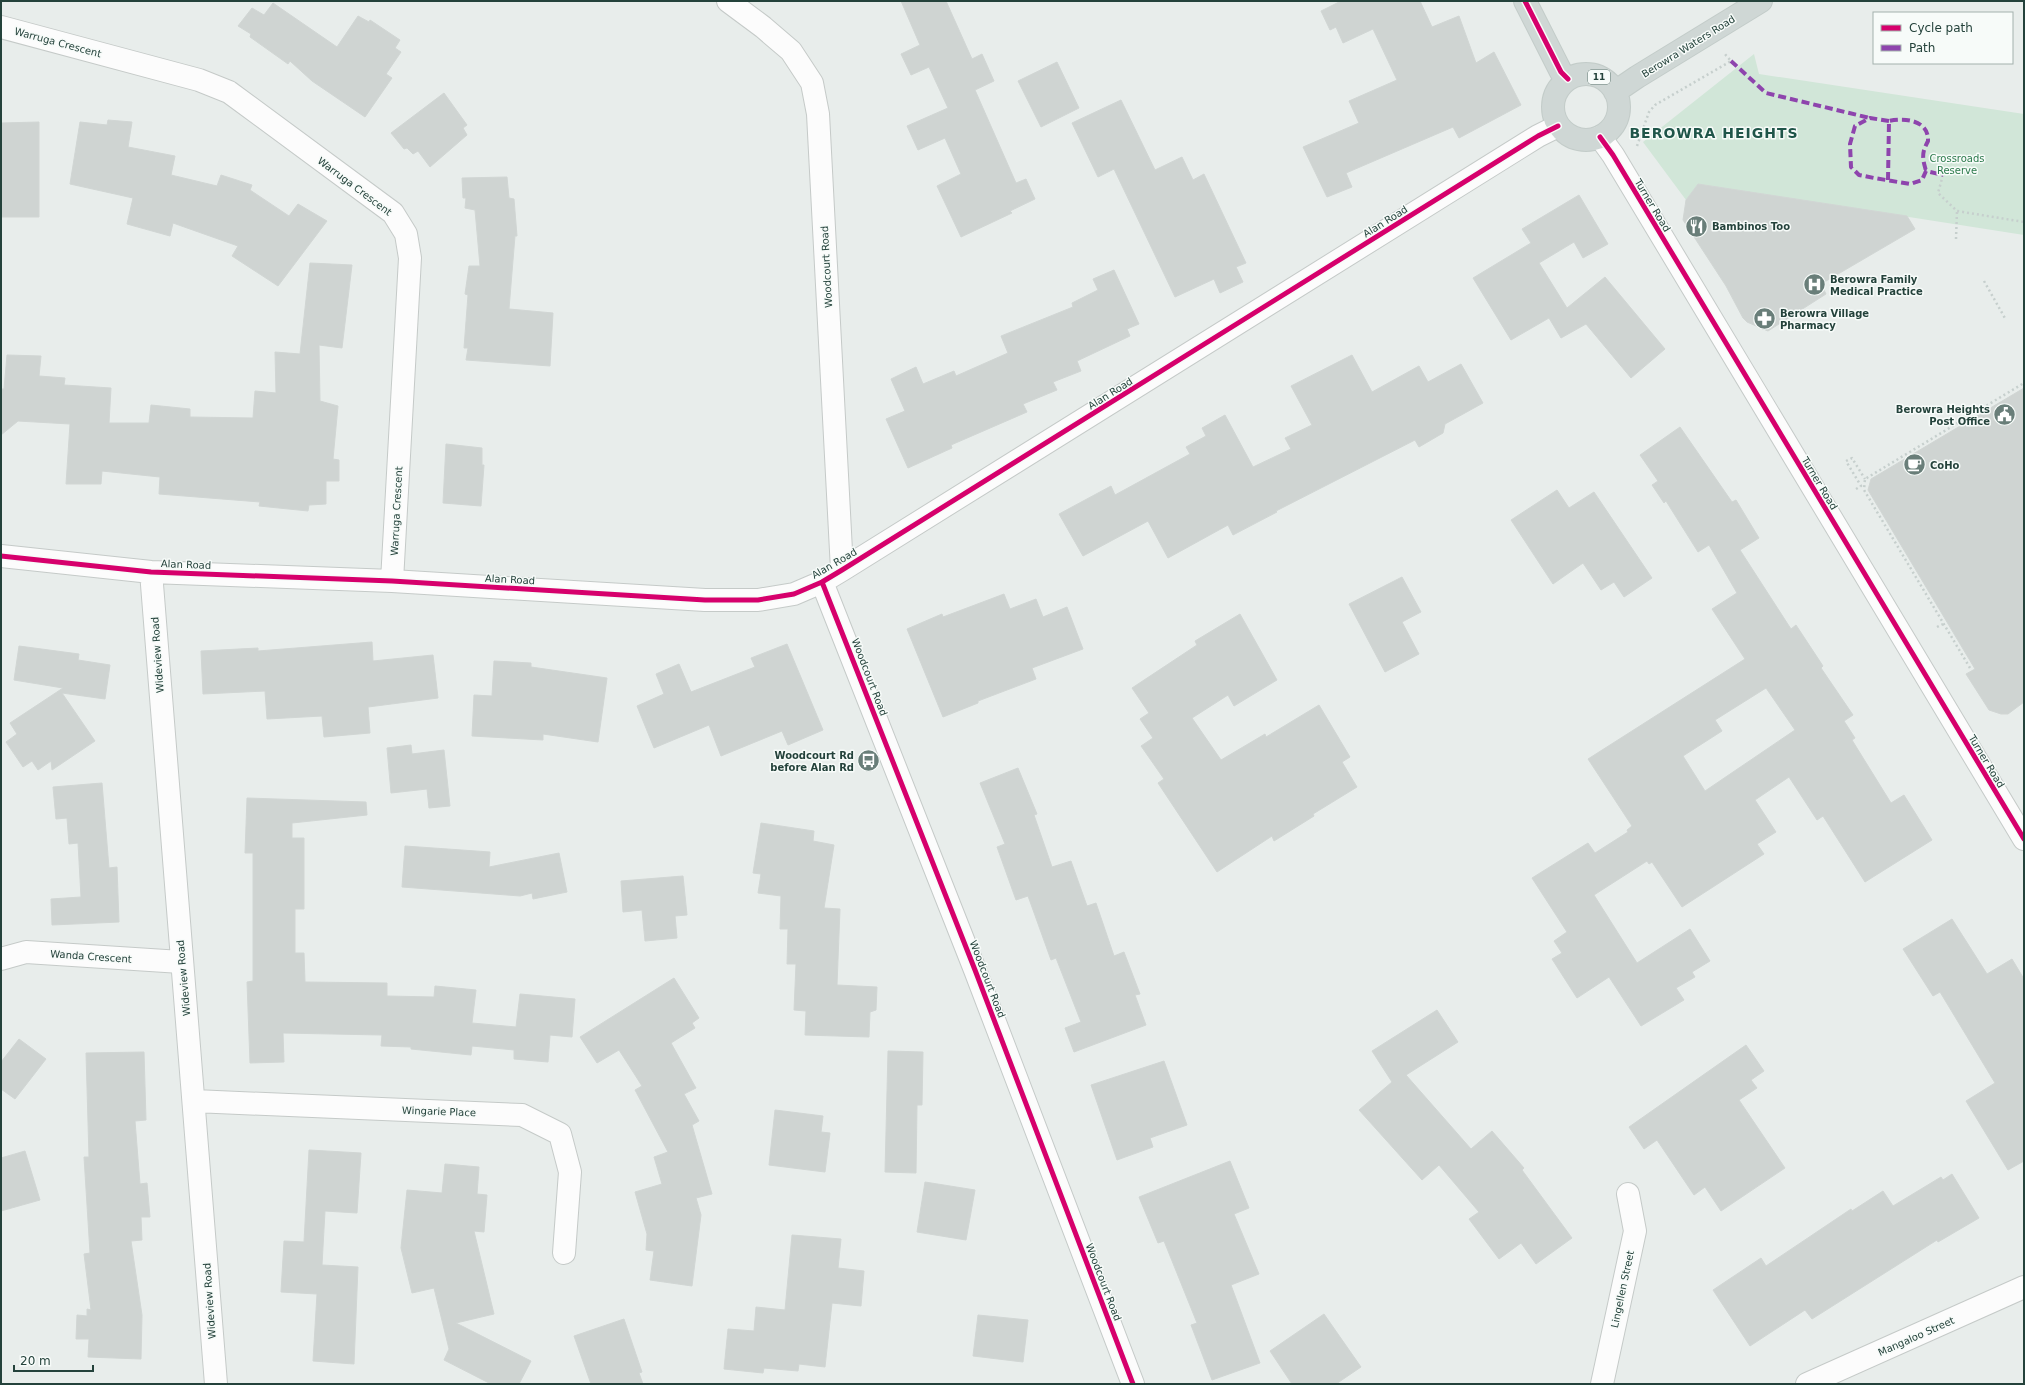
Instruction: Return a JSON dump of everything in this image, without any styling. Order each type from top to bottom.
[{"type":"main road","points":[[1525,1],[1561,72],[1568,79],[1560,86],[1555,95],[1552,106],[1558,126],[1565,133],[1582,140],[1600,137]]},
{"type":"main road","name":"Berowra Waters Road","points":[[1615,92],[1760,1]]},
{"type":"main road","name":"11","points":[[1568,79],[1578,75],[1589,74],[1600,77],[1609,83],[1615,92],[1619,102],[1619,113],[1615,123],[1609,131],[1600,137]]},
{"type":"street","name":"Woodcourt Road","points":[[728,1],[763,27],[791,51],[812,83],[818,114],[842,570]]},
{"type":"street","name":"Warruga Crescent","points":[[1,27],[199,80],[229,92],[393,213],[406,234],[410,258],[392,581]]},
{"type":"street","name":"Alan Road","points":[[1,556],[151,572],[392,581],[706,600],[758,600],[794,594],[822,582],[842,570],[1531,140],[1558,126]]},
{"type":"street","name":"Turner Road","points":[[1600,137],[1613,155],[2024,839]]},
{"type":"street","name":"Wideview Road","points":[[151,572],[181,962],[194,1100],[216,1384]]},
{"type":"street","name":"Woodcourt Road","points":[[822,582],[975,970],[1133,1384]]},
{"type":"street","name":"Wanda Crescent","points":[[1,959],[26,952],[181,962]]},
{"type":"street","name":"Wingarie Place","points":[[194,1100],[522,1114],[560,1134],[570,1172],[564,1253]]},
{"type":"street","name":"Lingellen Street","points":[[1602,1384],[1635,1230],[1628,1194]]},
{"type":"street","name":"Mangaloo Street","points":[[1807,1384],[2024,1287]]},
{"type":"path","points":[[1636,147],[1649,112],[1655,105],[1731,61],[1710,33]]},
{"type":"path","points":[[1943,175],[1938,193],[1957,211],[2024,222]]},
{"type":"path","points":[[1956,239],[1957,211]]},
{"type":"path","points":[[1984,281],[2006,320]]},
{"type":"path","points":[[1865,479],[2024,383]]},
{"type":"path","points":[[1856,489],[1861,486],[1846,462],[1852,458],[1865,479],[1864,490],[1970,668]]},
{"type":"path","points":[[1937,627],[1943,624]]},
{"type":"green space","name":"Crossroads Reserve","points":[[1754,54],[1759,74],[2024,114],[2024,235],[1698,184],[1686,200],[1643,142]]},
{"type":"building","points":[[901,1],[946,1],[972,59],[982,54],[994,81],[975,90],[1016,183],[1026,179],[1035,199],[1010,211],[1012,213],[961,237],[937,186],[961,174],[945,138],[918,150],[907,126],[948,108],[929,67],[911,75],[901,54],[920,45]]},
{"type":"building","points":[[1341,1],[1420,1],[1432,27],[1459,16],[1476,63],[1494,52],[1521,105],[1459,138],[1453,127],[1346,173],[1352,187],[1327,197],[1303,147],[1359,123],[1349,101],[1397,80],[1373,29],[1343,43],[1336,27],[1330,30],[1321,11]]},
{"type":"building","points":[[273,3],[337,47],[358,16],[369,22],[370,20],[400,40],[395,48],[401,52],[386,74],[392,78],[365,117],[312,81],[290,61],[288,64],[250,37],[251,34],[238,26],[252,8],[264,15]]},
{"type":"building","points":[[1057,62],[1079,108],[1041,127],[1018,81]]},
{"type":"building","points":[[444,93],[467,125],[463,128],[467,135],[430,167],[418,151],[413,154],[407,148],[404,149],[391,133]]},
{"type":"building","points":[[1121,100],[1155,170],[1182,157],[1193,180],[1204,174],[1246,263],[1236,267],[1243,282],[1220,293],[1214,279],[1175,297],[1114,169],[1098,177],[1072,123]]},
{"type":"building","points":[[108,120],[132,122],[128,147],[175,156],[171,175],[217,186],[221,175],[252,185],[250,190],[289,216],[298,204],[327,221],[278,286],[232,256],[238,246],[173,223],[170,236],[127,224],[133,198],[70,184],[80,122],[107,125]]},
{"type":"building","points":[[39,122],[39,217],[1,217],[1,123]]},
{"type":"building","points":[[507,177],[509,198],[514,199],[517,236],[515,236],[509,309],[553,313],[550,366],[466,360],[468,348],[464,348],[468,295],[465,294],[469,266],[480,266],[475,210],[465,208],[466,198],[463,198],[462,178]]},
{"type":"building","points":[[1698,184],[1907,216],[1915,229],[1821,284],[1826,294],[1768,331],[1747,322],[1743,318],[1726,286],[1683,220],[1686,200]]},
{"type":"building","points":[[1579,195],[1608,244],[1583,258],[1574,242],[1539,263],[1567,308],[1605,277],[1665,349],[1631,378],[1586,324],[1561,338],[1549,318],[1511,340],[1473,278],[1531,243],[1522,229]]},
{"type":"building","points":[[310,263],[352,265],[342,348],[319,345],[320,401],[338,406],[333,459],[339,460],[339,481],[326,481],[326,504],[309,505],[308,511],[259,506],[260,502],[159,494],[160,477],[102,471],[101,484],[66,484],[70,424],[18,421],[1,435],[1,389],[4,389],[7,355],[41,356],[39,376],[65,378],[64,385],[111,388],[109,423],[149,423],[151,405],[190,409],[190,417],[253,418],[255,391],[276,393],[275,352],[300,354]]},
{"type":"building","points":[[1114,270],[1139,324],[1127,329],[1130,336],[1077,361],[1081,371],[1053,382],[1057,390],[1023,404],[1027,412],[951,445],[952,448],[908,468],[886,419],[905,411],[891,379],[916,367],[923,384],[954,371],[956,376],[1008,353],[1001,336],[1073,307],[1072,303],[1098,290],[1093,279]]},
{"type":"building","points":[[1352,355],[1372,392],[1419,366],[1428,382],[1461,364],[1483,403],[1445,424],[1443,433],[1419,447],[1415,440],[1276,511],[1277,512],[1233,535],[1228,525],[1168,558],[1148,521],[1083,556],[1059,514],[1111,486],[1115,495],[1190,454],[1186,447],[1206,436],[1202,428],[1225,415],[1253,467],[1291,449],[1285,438],[1312,425],[1291,386]]},
{"type":"building","points":[[2024,388],[2024,702],[2008,714],[2001,714],[1989,710],[1966,674],[1975,669],[1868,490],[1871,479]]},
{"type":"building","points":[[1680,427],[1732,502],[1736,500],[1759,538],[1740,550],[1791,629],[1796,625],[1823,666],[1821,668],[1853,715],[1844,721],[1855,738],[1852,740],[1891,803],[1904,795],[1932,840],[1865,882],[1823,816],[1817,820],[1789,777],[1755,800],[1776,832],[1757,844],[1764,854],[1682,907],[1652,862],[1649,864],[1647,861],[1594,895],[1637,963],[1690,929],[1710,961],[1692,972],[1695,977],[1676,988],[1684,1000],[1641,1026],[1609,977],[1577,998],[1552,959],[1562,953],[1554,941],[1567,932],[1532,878],[1588,843],[1595,853],[1628,832],[1627,830],[1632,826],[1588,759],[1745,659],[1712,609],[1737,593],[1709,545],[1698,552],[1666,501],[1664,503],[1652,485],[1658,481],[1640,455]],"holes":[[[1766,688],[1795,730],[1705,791],[1683,756],[1722,731],[1715,720]]]},
{"type":"building","points":[[446,444],[482,448],[482,465],[484,465],[481,506],[443,503]]},
{"type":"building","points":[[1557,490],[1569,508],[1594,492],[1652,578],[1624,597],[1614,582],[1601,590],[1583,563],[1553,584],[1511,520]]},
{"type":"building","points":[[1402,577],[1421,612],[1402,622],[1419,654],[1385,672],[1349,604]]},
{"type":"building","points":[[1004,594],[1010,609],[1036,599],[1043,617],[1067,607],[1083,649],[1032,668],[1036,679],[978,701],[978,703],[943,717],[907,629],[942,614],[943,617]]},
{"type":"building","points":[[1240,614],[1277,680],[1234,706],[1228,695],[1192,718],[1221,760],[1265,734],[1266,737],[1319,705],[1350,757],[1342,762],[1357,787],[1313,814],[1314,816],[1274,841],[1272,836],[1217,872],[1158,783],[1164,779],[1141,746],[1153,738],[1140,719],[1149,713],[1132,688],[1197,645],[1195,641]]},
{"type":"building","points":[[372,642],[373,661],[433,655],[438,698],[368,707],[370,733],[324,737],[322,716],[267,719],[265,691],[203,694],[201,651],[258,648],[258,651]]},
{"type":"building","points":[[787,644],[823,730],[788,745],[782,731],[721,756],[709,725],[654,748],[637,706],[664,694],[656,674],[679,664],[691,692],[755,667],[751,658]]},
{"type":"building","points":[[19,646],[79,654],[78,660],[110,665],[105,699],[62,693],[95,741],[52,770],[51,761],[38,770],[32,761],[23,767],[6,742],[17,734],[10,723],[63,688],[14,680]]},
{"type":"building","points":[[494,661],[531,663],[531,667],[607,678],[598,742],[543,734],[543,740],[472,736],[474,695],[492,696]]},
{"type":"building","points":[[411,745],[412,754],[444,750],[450,806],[429,808],[427,789],[391,793],[387,748]]},
{"type":"building","points":[[1018,768],[1037,814],[1034,815],[1052,867],[1071,861],[1087,906],[1096,903],[1114,956],[1124,952],[1140,994],[1135,995],[1146,1025],[1074,1052],[1065,1028],[1081,1022],[1056,958],[1051,960],[1028,896],[1016,900],[997,847],[1005,844],[980,783]]},
{"type":"building","points":[[102,783],[109,868],[117,867],[119,922],[52,925],[51,899],[81,897],[78,843],[69,844],[67,818],[56,819],[53,787]]},
{"type":"building","points":[[247,798],[366,802],[367,815],[292,823],[292,838],[304,838],[304,909],[295,909],[295,953],[304,953],[305,982],[387,983],[387,996],[434,997],[435,986],[476,990],[472,1023],[516,1027],[520,994],[575,999],[572,1037],[550,1035],[548,1062],[514,1059],[514,1050],[472,1046],[471,1055],[411,1049],[411,1047],[381,1046],[382,1035],[283,1033],[284,1062],[250,1063],[247,982],[253,981],[253,853],[245,853]]},
{"type":"building","points":[[761,823],[814,831],[813,841],[834,845],[824,908],[840,909],[837,985],[877,987],[876,1010],[870,1012],[869,1037],[805,1035],[806,1011],[794,1010],[796,964],[787,964],[788,929],[780,929],[781,896],[758,893],[761,874],[753,873]]},
{"type":"building","points":[[405,846],[490,852],[489,867],[559,853],[567,892],[533,899],[532,893],[520,896],[402,887]]},
{"type":"building","points":[[683,876],[687,915],[675,916],[677,938],[645,941],[642,910],[623,912],[621,881]]},
{"type":"building","points":[[1952,919],[1987,974],[2012,959],[2024,979],[2024,1161],[2008,1170],[1966,1101],[1995,1083],[1940,992],[1933,996],[1903,949]]},
{"type":"building","points":[[674,978],[699,1018],[692,1023],[695,1028],[671,1043],[696,1088],[684,1094],[699,1121],[692,1125],[712,1194],[696,1198],[701,1215],[692,1286],[650,1280],[654,1251],[646,1250],[647,1234],[635,1192],[662,1184],[654,1157],[668,1152],[635,1090],[642,1086],[619,1050],[597,1063],[580,1037]]},
{"type":"building","points":[[1437,1010],[1458,1042],[1406,1075],[1471,1149],[1492,1131],[1524,1168],[1522,1170],[1572,1238],[1536,1264],[1521,1243],[1499,1259],[1469,1219],[1479,1212],[1439,1165],[1422,1180],[1359,1110],[1392,1082],[1372,1051]]},
{"type":"building","points":[[19,1039],[46,1059],[15,1099],[1,1089],[1,1062]]},
{"type":"building","points":[[1746,1045],[1764,1071],[1751,1080],[1757,1088],[1739,1100],[1785,1168],[1721,1211],[1705,1187],[1694,1195],[1657,1140],[1644,1149],[1629,1127]]},
{"type":"building","points":[[888,1051],[923,1052],[922,1105],[917,1105],[916,1173],[885,1172]]},
{"type":"building","points":[[144,1052],[146,1120],[135,1121],[140,1184],[147,1183],[150,1217],[141,1217],[142,1240],[131,1241],[142,1315],[141,1359],[88,1357],[89,1339],[76,1339],[77,1315],[87,1316],[87,1309],[91,1310],[84,1254],[90,1253],[84,1157],[89,1157],[86,1053]]},
{"type":"building","points":[[1164,1061],[1187,1125],[1150,1138],[1153,1147],[1117,1160],[1091,1085]]},
{"type":"building","points":[[775,1110],[823,1116],[821,1132],[830,1133],[825,1172],[769,1165]]},
{"type":"building","points":[[309,1150],[361,1153],[357,1213],[325,1211],[322,1265],[358,1267],[354,1364],[313,1361],[317,1294],[281,1292],[284,1241],[304,1242]]},
{"type":"building","points":[[25,1151],[40,1200],[1,1211],[1,1158]]},
{"type":"building","points":[[1230,1161],[1249,1208],[1234,1214],[1259,1274],[1231,1285],[1260,1363],[1212,1380],[1191,1325],[1197,1323],[1164,1241],[1158,1243],[1139,1197]]},
{"type":"building","points":[[445,1164],[479,1167],[477,1194],[487,1195],[484,1232],[474,1231],[494,1314],[456,1323],[531,1361],[519,1384],[491,1384],[444,1360],[449,1349],[434,1288],[412,1293],[401,1248],[407,1190],[442,1193]]},
{"type":"building","points":[[1952,1174],[1979,1218],[1938,1242],[1937,1240],[1812,1319],[1805,1310],[1750,1346],[1713,1290],[1761,1258],[1766,1266],[1851,1209],[1852,1211],[1883,1191],[1893,1206],[1941,1177],[1943,1180]]},
{"type":"building","points":[[925,1182],[975,1190],[966,1240],[917,1232]]},
{"type":"building","points":[[792,1235],[841,1239],[838,1268],[864,1271],[861,1306],[832,1303],[825,1367],[799,1364],[798,1371],[764,1368],[763,1373],[724,1369],[728,1329],[754,1331],[756,1307],[785,1310]]},
{"type":"building","points":[[1324,1314],[1361,1367],[1336,1384],[1292,1384],[1270,1351]]},
{"type":"building","points":[[978,1315],[1028,1320],[1023,1362],[973,1356]]},
{"type":"building","points":[[624,1319],[642,1372],[639,1373],[643,1384],[591,1384],[574,1336]]},
{"type":"marked path","points":[[1731,61],[1766,93],[1870,118]]},
{"type":"marked path","points":[[1889,121],[1870,118],[1855,126],[1850,144],[1851,167],[1859,175],[1910,184],[1922,180],[1926,171],[1943,175]]},
{"type":"marked path","points":[[1888,180],[1889,121],[1908,120],[1920,124],[1924,128],[1928,141],[1923,156],[1926,171]]},
{"type":"cycle path","points":[[1525,1],[1561,72],[1568,79]]},
{"type":"cycle path","points":[[1,556],[151,572],[392,581],[705,600],[758,600],[794,594],[822,582],[842,570],[1538,136],[1558,126]]},
{"type":"cycle path","points":[[1600,137],[1613,155],[2024,839]]},
{"type":"cycle path","points":[[822,582],[975,970],[1133,1384]]},
{"type":"place","name":"Bambinos Too","points":[[1697,226]]},
{"type":"place","name":"Berowra Family Medical Practice","points":[[1815,285]]},
{"type":"place","name":"Berowra Village Pharmacy","points":[[1764,319]]},
{"type":"place","name":"Berowra Heights Post Office","points":[[2005,415]]},
{"type":"place","name":"CoHo","points":[[1914,465]]},
{"type":"place","name":"Woodcourt Rd before Alan Rd","points":[[869,761]]},
{"type":"district","name":"BEROWRA HEIGHTS","points":[[1714,133]]}]
